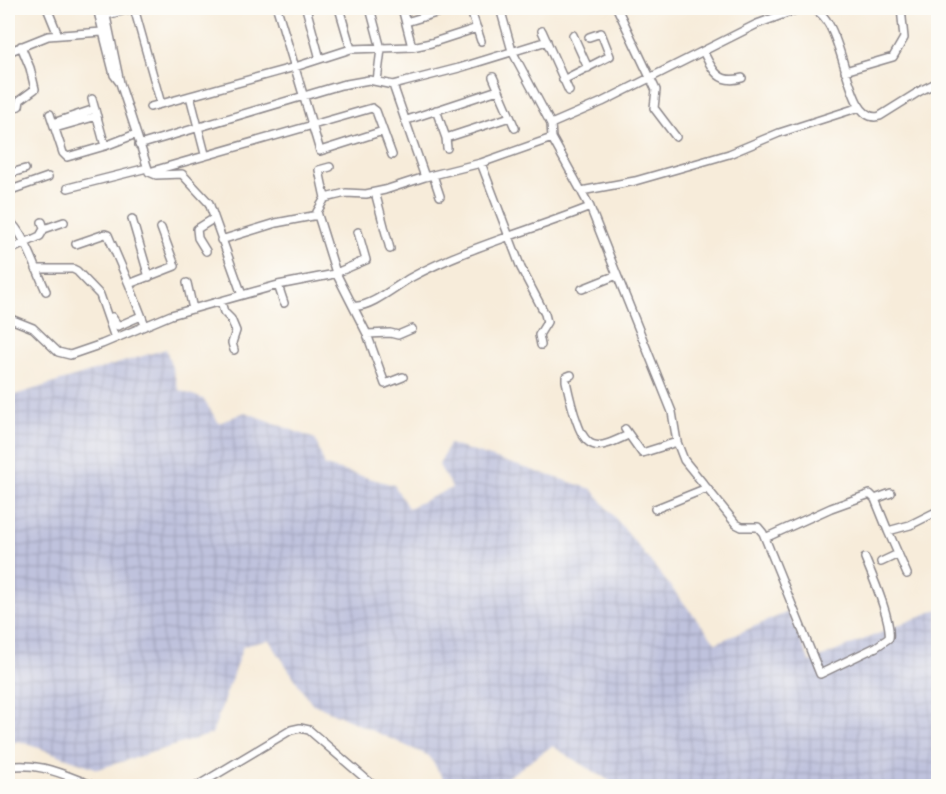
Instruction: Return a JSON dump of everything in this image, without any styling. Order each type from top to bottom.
[{"type":"street","points":[[47,8],[58,35]]},
{"type":"street","points":[[97,8],[102,17],[148,170],[156,175],[183,174],[206,199],[242,295]]},
{"type":"street","points":[[102,17],[133,8],[161,104]]},
{"type":"street","points":[[277,8],[319,150],[322,152],[383,131]]},
{"type":"street","points":[[306,8],[320,59]]},
{"type":"street","points":[[339,8],[351,49]]},
{"type":"street","points":[[370,8],[381,49],[377,81]]},
{"type":"street","points":[[402,8],[412,47]]},
{"type":"street","points":[[406,22],[453,8]]},
{"type":"street","points":[[470,8],[481,41]]},
{"type":"street","points":[[500,8],[512,51],[551,124],[552,138],[590,207],[672,412],[677,442],[684,459],[736,524],[742,527],[758,527],[765,538],[820,674],[876,647],[889,638],[884,610],[865,558]]},
{"type":"street","points":[[617,8],[656,90],[654,108],[676,137]]},
{"type":"street","points":[[551,124],[757,24],[801,8]]},
{"type":"street","points":[[812,8],[828,21],[837,40],[845,71],[860,106],[868,117],[875,118],[896,108],[920,91],[939,82]]},
{"type":"street","points":[[845,71],[893,57],[904,38],[901,8]]},
{"type":"street","points":[[102,17],[102,32],[114,75],[120,83]]},
{"type":"street","points":[[150,107],[351,49],[412,47],[477,28]]},
{"type":"street","points":[[542,31],[569,91]]},
{"type":"street","points":[[8,52],[42,37],[102,32]]},
{"type":"street","points":[[564,80],[610,56],[601,33],[589,37]]},
{"type":"street","points":[[573,35],[588,69]]},
{"type":"street","points":[[139,145],[341,85],[377,81],[393,86],[547,40]]},
{"type":"street","points":[[8,109],[19,106],[20,100],[35,89],[21,46]]},
{"type":"street","points":[[703,51],[712,68],[721,78],[727,80],[742,78]]},
{"type":"street","points":[[492,77],[515,128]]},
{"type":"street","points":[[393,86],[429,176],[440,196]]},
{"type":"street","points":[[406,120],[498,90]]},
{"type":"street","points":[[190,96],[205,154]]},
{"type":"street","points":[[92,99],[105,146]]},
{"type":"street","points":[[581,191],[635,181],[729,154],[860,106]]},
{"type":"street","points":[[68,188],[148,170],[312,127],[372,108],[376,111],[392,155]]},
{"type":"street","points":[[436,110],[446,138],[447,148]]},
{"type":"street","points":[[54,126],[96,113]]},
{"type":"street","points":[[50,114],[63,153],[67,157],[136,134]]},
{"type":"street","points":[[446,138],[510,117]]},
{"type":"street","points":[[325,198],[375,192],[481,163],[552,138]]},
{"type":"street","points":[[481,163],[521,268],[545,314],[547,322],[539,335],[541,345]]},
{"type":"street","points":[[330,167],[319,170],[325,198],[317,212],[336,273],[367,333],[385,384],[403,377]]},
{"type":"street","points":[[8,174],[25,169]]},
{"type":"street","points":[[8,191],[48,177]]},
{"type":"street","points":[[375,192],[390,249]]},
{"type":"street","points":[[354,306],[371,302],[441,263],[590,207]]},
{"type":"street","points":[[221,240],[276,223],[318,215]]},
{"type":"street","points":[[132,219],[149,277]]},
{"type":"street","points":[[206,251],[198,238],[197,228],[213,219]]},
{"type":"street","points":[[8,220],[15,227],[46,291]]},
{"type":"street","points":[[8,251],[40,236],[43,226],[64,222]]},
{"type":"street","points":[[129,284],[175,266],[161,228]]},
{"type":"street","points":[[8,318],[33,328],[52,347],[64,355],[79,352],[193,309],[278,285],[336,273],[366,260],[358,232]]},
{"type":"street","points":[[76,244],[106,234],[145,326]]},
{"type":"street","points":[[36,269],[73,269],[77,271],[100,295],[115,338]]},
{"type":"street","points":[[582,288],[617,275]]},
{"type":"street","points":[[187,283],[193,309]]},
{"type":"street","points":[[278,285],[284,303]]},
{"type":"street","points":[[221,302],[236,331],[232,343],[234,350]]},
{"type":"street","points":[[106,313],[110,313],[118,326],[141,316]]},
{"type":"street","points":[[367,333],[398,335],[412,329]]},
{"type":"street","points":[[571,375],[566,377],[566,381],[571,406],[584,440],[589,444],[606,445],[626,432],[642,453],[677,442]]},
{"type":"street","points":[[655,509],[706,489]]},
{"type":"street","points":[[875,499],[891,493]]},
{"type":"street","points":[[765,538],[831,508],[870,494],[875,499],[907,574]]},
{"type":"street","points":[[888,531],[910,525],[939,511]]},
{"type":"street","points":[[881,562],[898,554]]},
{"type":"street","points":[[197,786],[291,730],[300,728],[309,730],[374,786]]},
{"type":"street","points":[[8,767],[22,765],[44,768],[94,786]]},
{"type":"shaded area","points":[[166,349],[179,390],[203,399],[219,423],[245,412],[315,439],[325,466],[394,485],[408,508],[452,488],[439,465],[449,444],[592,489],[716,643],[788,612],[810,662],[938,609],[938,786],[618,786],[552,746],[495,786],[448,786],[429,756],[311,703],[269,640],[243,646],[212,734],[98,769],[19,741],[8,744],[8,397]]}]
